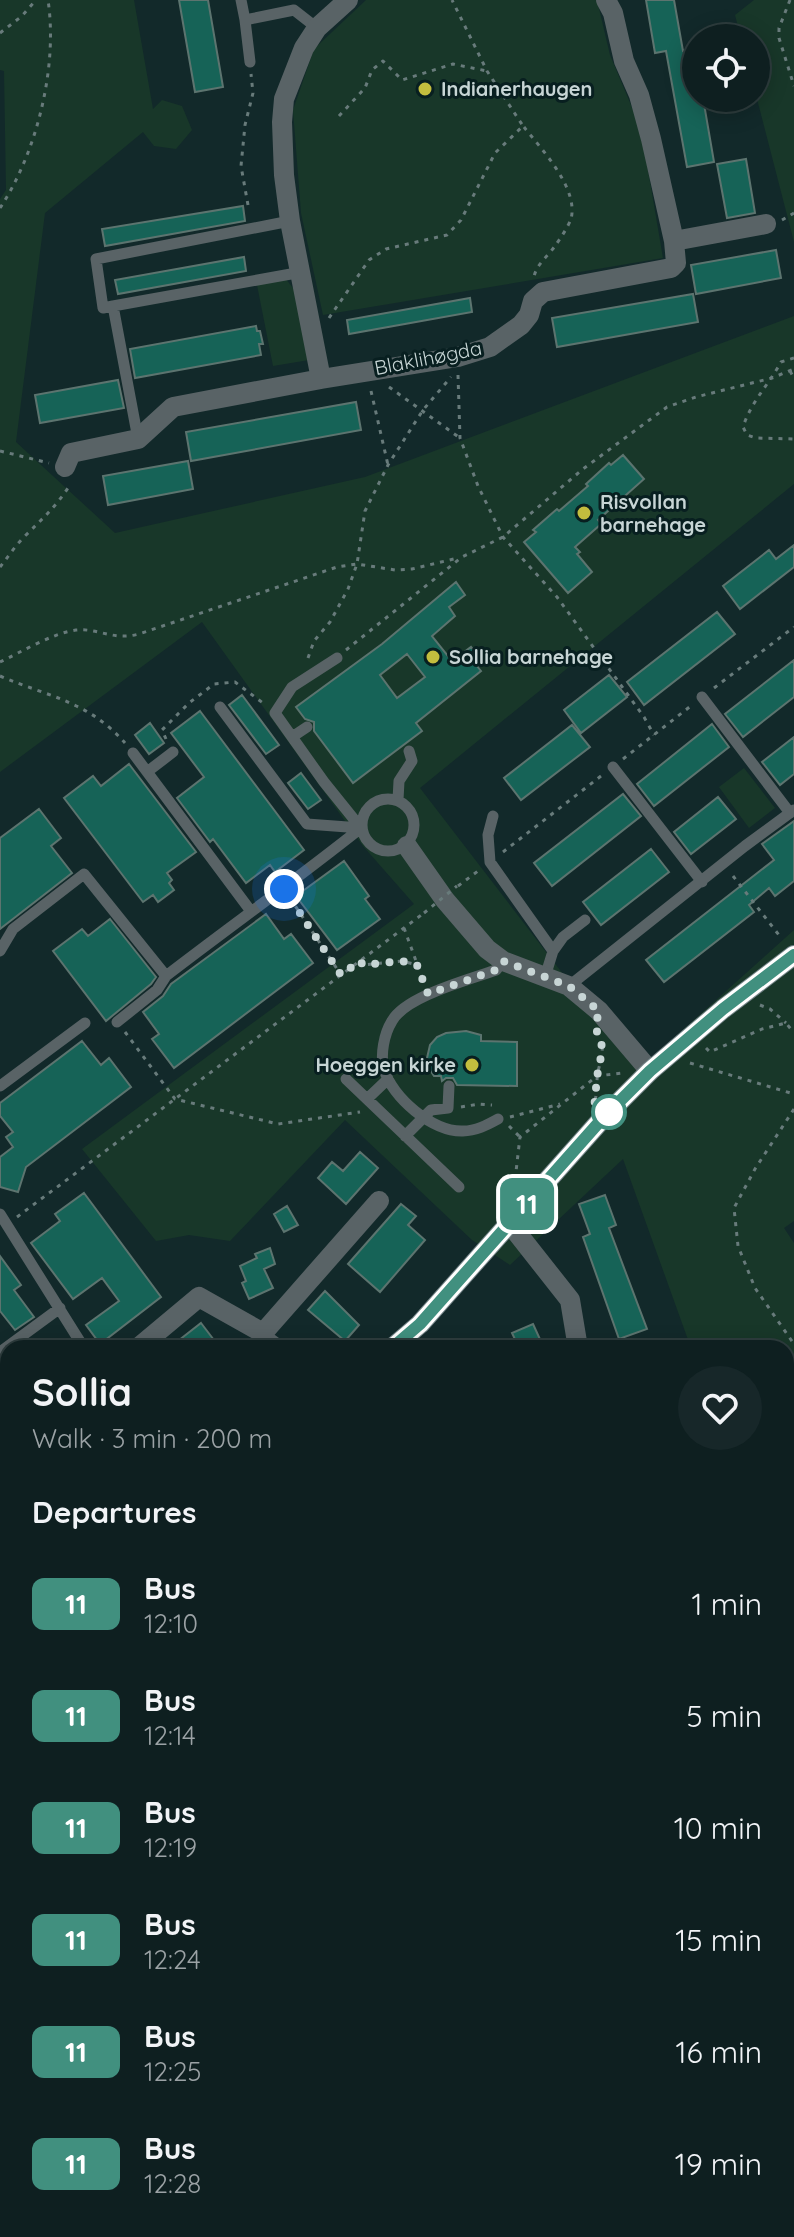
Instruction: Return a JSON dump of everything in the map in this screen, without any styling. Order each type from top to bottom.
[{"type":"street","points":[[321,379],[290,221],[282,122],[284,99],[304,48],[317,28],[348,0]]},
{"type":"street","points":[[533,301],[543,292],[671,268],[676,263],[674,241],[647,124],[639,95],[624,61],[613,13],[606,0]]},
{"type":"street","points":[[674,241],[766,224]]},
{"type":"street","name":"Blaklihøgda","points":[[138,439],[173,407],[458,357],[490,347],[521,325],[529,315],[533,301]]},
{"type":"street","points":[[65,467],[71,453],[138,439]]},
{"type":"street","points":[[407,846],[454,912],[487,949],[503,961],[569,986],[599,1011],[650,1071]]},
{"type":"street","points":[[401,1340],[420,1324],[602,1119],[650,1071],[794,955]]},
{"type":"street","points":[[148,1340],[199,1297],[261,1340],[379,1201]]},
{"type":"street","points":[[510,1224],[570,1300],[577,1340]]},
{"type":"lane","points":[[241,0],[250,62]]},
{"type":"lane","points":[[245,20],[294,10],[317,28]]},
{"type":"lane","points":[[290,221],[96,259],[103,308],[302,272]]},
{"type":"lane","points":[[113,306],[138,439]]},
{"type":"lane","points":[[117,1022],[157,990],[166,976],[361,828],[365,810],[380,799],[398,800],[412,812],[415,830],[407,846],[388,852],[370,845],[361,828],[275,713],[292,687],[337,658]]},
{"type":"lane","points":[[569,986],[792,812],[702,697]]},
{"type":"lane","points":[[220,707],[307,824],[361,828]]},
{"type":"lane","points":[[292,737],[307,727]]},
{"type":"lane","points":[[398,800],[399,781],[412,761],[409,751]]},
{"type":"lane","points":[[147,772],[173,752]]},
{"type":"lane","points":[[133,753],[250,910]]},
{"type":"lane","points":[[613,767],[702,882]]},
{"type":"lane","points":[[493,816],[488,835],[490,862],[553,951]]},
{"type":"lane","points":[[0,951],[13,929],[84,874],[166,976]]},
{"type":"lane","points":[[545,977],[553,951],[563,937],[585,920]]},
{"type":"lane","points":[[498,1119],[482,1128],[463,1131],[444,1128],[423,1117],[405,1102],[388,1079],[383,1068],[382,1052],[392,1020],[414,1001],[496,970],[503,961]]},
{"type":"lane","points":[[0,1086],[85,1023]]},
{"type":"lane","points":[[346,1079],[459,1187]]},
{"type":"lane","points":[[371,1103],[388,1079]]},
{"type":"lane","points":[[405,1136],[431,1110],[448,1108],[449,1086]]},
{"type":"lane","points":[[0,1214],[79,1340]]},
{"type":"lane","points":[[16,1340],[60,1308]]},
{"type":"path","points":[[0,33],[36,0]]},
{"type":"path","points":[[0,208],[12,190],[29,150],[42,108],[52,27],[48,0]]},
{"type":"path","points":[[452,0],[487,71],[523,126],[555,166],[569,191],[571,218],[535,271],[533,301]]},
{"type":"path","points":[[790,0],[779,28],[779,38],[794,86]]},
{"type":"path","points":[[339,116],[365,88],[372,70],[383,61],[402,80],[453,64],[487,71]]},
{"type":"path","points":[[248,205],[241,166],[245,125],[253,93],[250,62]]},
{"type":"path","points":[[314,337],[369,260],[386,249],[447,235],[461,220],[495,153],[523,126]]},
{"type":"path","points":[[301,681],[314,641],[330,622],[348,589],[357,564],[365,511],[388,465],[423,410],[451,376],[458,357]]},
{"type":"path","points":[[458,357],[460,438],[478,486],[503,537],[557,597],[654,735]]},
{"type":"path","points":[[794,358],[781,362],[755,401],[743,427],[747,435],[756,438],[794,439]]},
{"type":"path","points":[[0,662],[75,630],[124,638],[324,570],[357,564],[395,570],[412,569],[462,557],[503,537],[583,469],[667,407],[792,370],[794,378]]},
{"type":"path","points":[[366,371],[460,438]]},
{"type":"path","points":[[366,371],[388,465]]},
{"type":"path","points":[[0,451],[65,467],[70,483],[55,508],[23,538],[0,567]]},
{"type":"path","points":[[337,658],[462,557]]},
{"type":"path","points":[[7,1225],[424,913],[794,627]]},
{"type":"path","points":[[0,676],[80,706],[112,728],[133,753]]},
{"type":"path","points":[[724,864],[781,938]]},
{"type":"path","points":[[284,889],[341,975]]},
{"type":"path","points":[[404,928],[428,994]]},
{"type":"path","points":[[360,961],[363,965],[402,961],[417,965]]},
{"type":"path","points":[[746,991],[755,1003],[770,1009],[794,1033]]},
{"type":"path","points":[[117,1022],[175,1099],[278,1124],[363,1112],[371,1103]]},
{"type":"path","points":[[693,1034],[710,1052],[762,1029],[786,1023]]},
{"type":"path","points":[[602,1040],[603,1055],[594,1105],[602,1119]]},
{"type":"path","points":[[673,1051],[683,1061],[794,1094]]},
{"type":"path","points":[[510,1224],[520,1137],[597,1076],[650,1071]]},
{"type":"path","points":[[455,1108],[479,1104]]},
{"type":"path","points":[[498,1119],[527,1115],[561,1104]]},
{"type":"path","points":[[791,1340],[755,1288],[738,1246],[734,1208],[794,1109]]},
{"type":"path","points":[[511,1127],[520,1137]]},
{"type":"green space","points":[[0,0],[134,0],[153,109],[162,100],[182,106],[192,130],[176,149],[154,146],[143,132],[45,213],[16,442],[115,533],[365,477],[794,316],[794,484],[420,788],[573,987],[647,1062],[794,930],[794,1221],[784,1228],[794,1243],[794,1340],[688,1340],[623,1159],[510,1265],[472,1240],[345,1120],[230,1241],[189,1235],[156,1241],[82,1149],[414,904],[363,846],[202,622],[0,772],[0,199],[6,190],[4,71],[0,70]]},
{"type":"green space","points":[[366,0],[597,0],[610,55],[641,129],[663,258],[323,315],[301,213],[293,110],[314,49]]},
{"type":"green space","points":[[754,0],[794,0],[794,242],[760,112],[770,112],[770,24],[737,24],[735,15]]},
{"type":"green space","points":[[285,278],[297,293],[309,360],[273,366],[257,285]]},
{"type":"green space","points":[[744,768],[775,808],[749,828],[719,787]]},
{"type":"building","points":[[179,0],[208,0],[223,87],[195,92]]},
{"type":"building","points":[[646,0],[674,0],[682,45],[682,112],[705,112],[714,162],[687,167],[666,51],[655,53]]},
{"type":"building","points":[[746,159],[755,213],[727,218],[717,164]]},
{"type":"building","points":[[243,206],[245,221],[105,246],[102,229]]},
{"type":"building","points":[[776,250],[781,278],[696,294],[691,265]]},
{"type":"building","points":[[244,257],[246,271],[118,294],[115,280]]},
{"type":"building","points":[[693,294],[698,322],[557,347],[552,318]]},
{"type":"building","points":[[470,298],[472,312],[349,334],[347,320]]},
{"type":"building","points":[[256,326],[263,344],[259,344],[261,355],[135,378],[130,349]]},
{"type":"building","points":[[118,380],[124,408],[40,423],[35,395]]},
{"type":"building","points":[[356,402],[361,430],[191,461],[186,432]]},
{"type":"building","points":[[623,455],[644,479],[598,520],[601,524],[575,547],[592,572],[568,593],[524,542],[536,532],[533,530],[588,486],[586,484],[609,463],[611,465]]},
{"type":"building","points":[[188,461],[193,489],[108,505],[103,476]]},
{"type":"building","points":[[794,545],[794,567],[740,609],[723,586],[769,550],[776,559]]},
{"type":"building","points":[[456,582],[465,595],[449,607],[455,616],[432,636],[452,661],[471,647],[483,662],[477,666],[481,671],[416,723],[422,731],[353,783],[314,731],[314,722],[305,719],[296,707],[382,644]],"holes":[[[407,654],[425,677],[397,698],[380,675]]]},
{"type":"building","points":[[717,612],[735,634],[644,705],[627,682]]},
{"type":"building","points":[[794,660],[794,697],[743,737],[725,714]]},
{"type":"building","points":[[609,675],[627,697],[581,733],[564,710]]},
{"type":"building","points":[[242,695],[279,745],[266,754],[229,705]]},
{"type":"building","points":[[200,711],[304,850],[275,872],[270,865],[246,883],[177,798],[204,777],[171,733]]},
{"type":"building","points":[[150,723],[164,743],[149,754],[135,735]]},
{"type":"building","points":[[712,724],[729,747],[654,806],[637,784]]},
{"type":"building","points":[[572,725],[590,747],[521,800],[504,778]]},
{"type":"building","points":[[794,737],[794,774],[780,785],[762,762]]},
{"type":"building","points":[[129,764],[196,852],[167,873],[174,890],[158,902],[153,895],[143,902],[64,798],[93,776],[101,786]]},
{"type":"building","points":[[301,773],[321,800],[308,809],[288,783]]},
{"type":"building","points":[[623,794],[641,816],[552,886],[534,863]]},
{"type":"building","points":[[718,797],[736,819],[691,854],[674,832]]},
{"type":"building","points":[[39,809],[61,838],[51,846],[72,873],[0,929],[0,838]]},
{"type":"building","points":[[794,821],[794,881],[775,896],[769,888],[749,905],[754,912],[664,982],[646,960],[774,860],[762,844]]},
{"type":"building","points":[[651,849],[669,872],[601,925],[583,902]]},
{"type":"building","points":[[344,861],[369,896],[365,899],[380,919],[337,950],[296,896]]},
{"type":"building","points":[[266,914],[284,939],[291,934],[313,963],[174,1068],[152,1039],[159,1034],[143,1012],[163,996],[171,984]]},
{"type":"building","points":[[110,919],[156,977],[106,1021],[53,951],[82,929],[88,936]]},
{"type":"building","name":"Hoeggen kirke","points":[[466,1031],[481,1035],[481,1041],[517,1042],[517,1086],[457,1085],[453,1078],[442,1081],[441,1076],[434,1076],[428,1067],[430,1045],[446,1033]]},
{"type":"building","points":[[82,1041],[101,1065],[109,1058],[131,1087],[26,1167],[18,1192],[0,1187],[0,1157],[13,1147],[6,1137],[13,1132],[0,1116],[0,1103]]},
{"type":"building","points":[[360,1152],[378,1168],[346,1204],[318,1178],[332,1162],[343,1171]]},
{"type":"building","points":[[84,1193],[161,1297],[105,1340],[97,1340],[86,1325],[119,1301],[102,1278],[73,1299],[31,1243],[60,1221],[55,1214]]},
{"type":"building","points":[[605,1195],[616,1225],[609,1228],[647,1329],[619,1339],[583,1237],[590,1234],[579,1204]]},
{"type":"building","points":[[401,1204],[416,1216],[408,1225],[425,1240],[380,1292],[348,1264]]},
{"type":"building","points":[[287,1206],[298,1225],[284,1232],[274,1214]]},
{"type":"building","points":[[270,1248],[275,1264],[264,1269],[273,1288],[249,1299],[242,1283],[246,1281],[240,1266],[257,1258],[255,1254]]},
{"type":"building","points":[[0,1256],[21,1285],[14,1290],[34,1317],[15,1330],[0,1311]]},
{"type":"building","points":[[325,1291],[359,1325],[344,1340],[308,1310]]},
{"type":"building","points":[[201,1323],[214,1340],[179,1340]]},
{"type":"building","points":[[533,1324],[540,1340],[515,1340],[512,1333]]},
{"type":"bus line","name":"11","points":[[401,1340],[420,1324],[602,1119],[650,1071],[723,1009],[794,955]]},
{"type":"place","name":"Indianerhaugen","points":[[425,89]]},
{"type":"place","name":"Risvollan barnehage","points":[[584,513]]},
{"type":"place","name":"Sollia barnehage","points":[[433,657]]},
{"type":"place","name":"Hoeggen kirke","points":[[472,1065]]},
{"type":"route","points":[[284,889],[341,975],[360,961],[363,965],[402,961],[417,965],[428,994],[496,970],[503,961],[569,986],[599,1011],[595,1028],[602,1040],[603,1055],[594,1105],[602,1119],[609,1112]]}]
